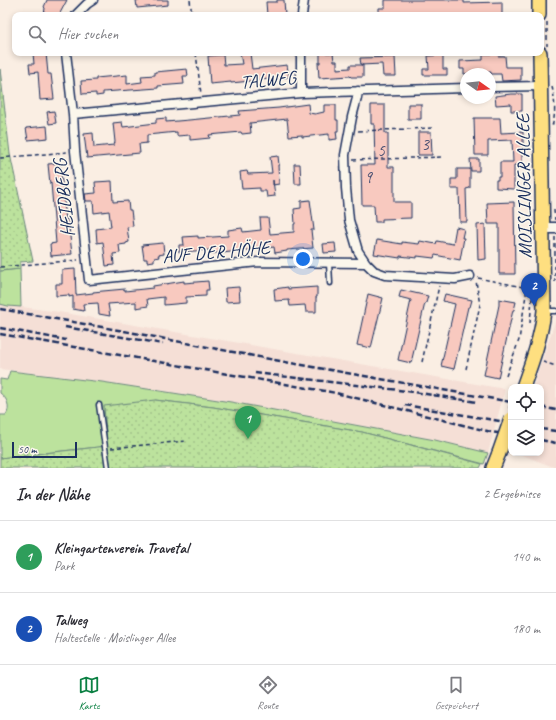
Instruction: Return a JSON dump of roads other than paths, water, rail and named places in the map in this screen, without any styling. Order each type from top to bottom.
[{"type":"main road","points":[[539,0],[539,12]]},
{"type":"main road","name":"MOISLINGER ALLEE","points":[[524,384],[543,326],[550,311],[550,228],[540,56]]},
{"type":"main road","points":[[493,468],[511,420]]},
{"type":"street","points":[[79,12],[93,0]]},
{"type":"street","points":[[302,12],[304,0]]},
{"type":"street","name":"HEIDBERG","points":[[66,56],[89,280]]},
{"type":"street","points":[[301,56],[301,92]]},
{"type":"street","points":[[496,87],[541,86]]},
{"type":"street","name":"TALWEG","points":[[73,114],[301,92],[460,88]]},
{"type":"street","points":[[358,91],[345,155],[349,220],[358,251],[366,263],[374,271],[385,275],[473,279]]},
{"type":"street","name":"AUF DER HÖHE","points":[[89,280],[258,262],[366,263]]},
{"type":"lane","points":[[329,263],[330,283]]},
{"type":"lane","points":[[99,405],[108,468]]},
{"type":"railway","points":[[0,309],[508,401]]},
{"type":"railway","points":[[65,327],[163,344]]},
{"type":"railway","points":[[0,328],[66,340]]},
{"type":"railway","points":[[0,334],[336,393],[491,432],[508,435]]},
{"type":"railway","points":[[255,373],[407,391],[477,402]]},
{"type":"railway","points":[[405,405],[508,422]]},
{"type":"railway","points":[[544,408],[556,410]]},
{"type":"railway","points":[[544,429],[556,431]]},
{"type":"railway","points":[[544,441],[556,443]]},
{"type":"place","name":"Talweg","points":[[534,306]]},
{"type":"place","name":"Kleingartenverein Travetal","points":[[248,439]]}]
